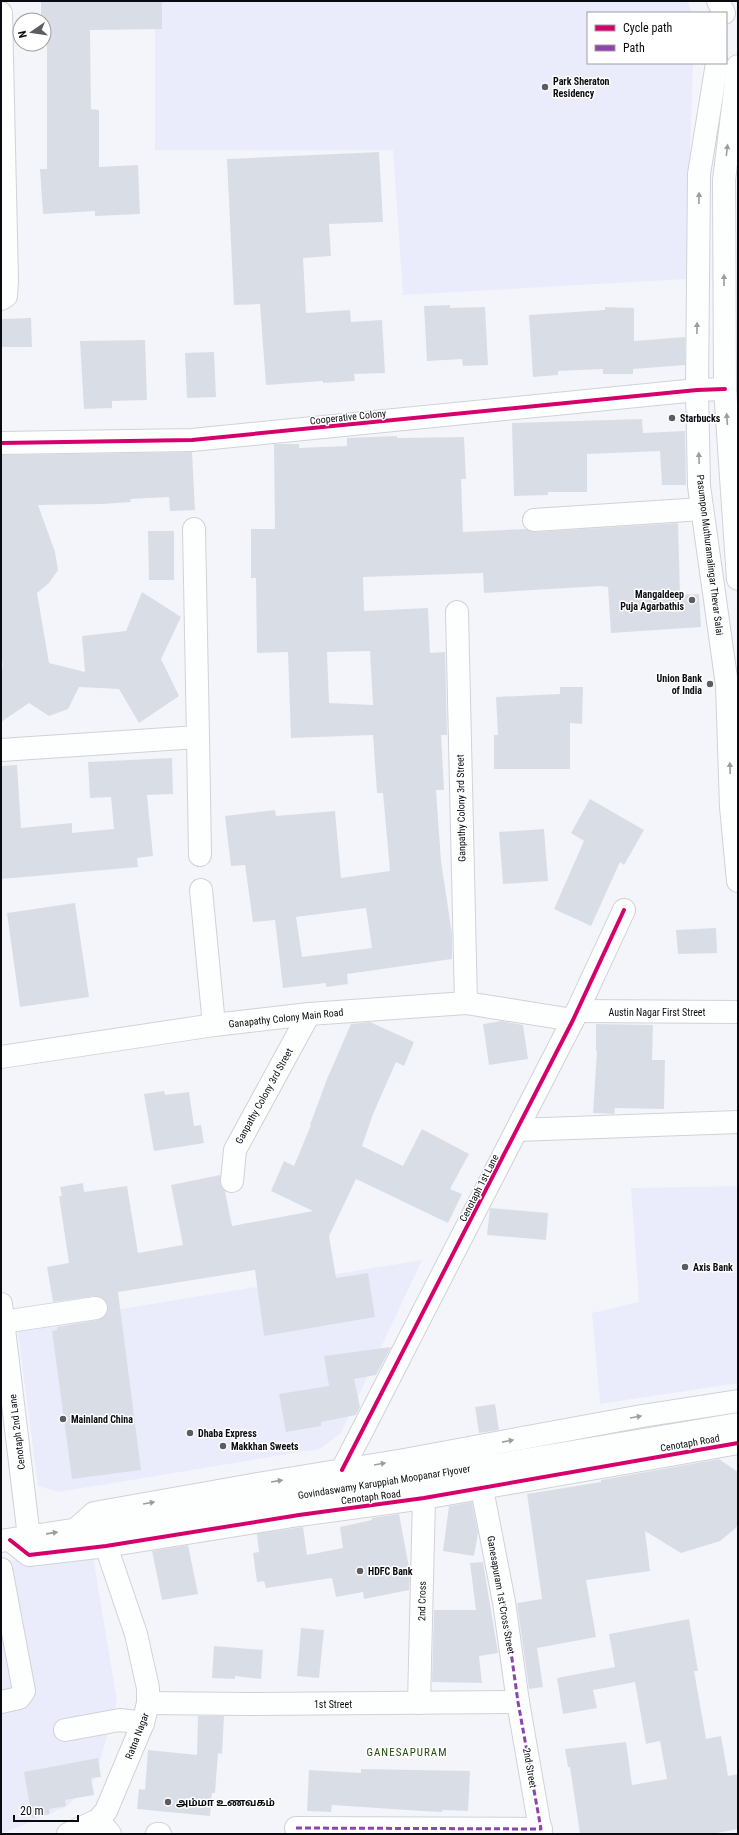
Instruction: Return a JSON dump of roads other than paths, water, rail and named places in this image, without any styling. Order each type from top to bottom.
[{"type":"street","points":[[718,1],[724,12]]},
{"type":"street","points":[[1,13],[7,273],[3,297]]},
{"type":"street","name":"Pasumpon Muthuramalingar Thevar Salai","points":[[717,64],[700,174],[697,390],[699,486],[733,677],[731,807],[738,881]]},
{"type":"street","points":[[738,66],[724,180],[725,389],[738,579]]},
{"type":"street","name":"Cooperative Colony","points":[[1,443],[192,440],[697,390],[725,389]]},
{"type":"street","points":[[534,520],[702,509]]},
{"type":"street","points":[[194,529],[200,855]]},
{"type":"street","name":"Ganpathy Colony 3rd Street","points":[[457,612],[466,1003]]},
{"type":"street","points":[[1,750],[198,737]]},
{"type":"street","points":[[201,890],[214,1025]]},
{"type":"street","name":"Cenotaph 1st Lane","points":[[342,1470],[575,1016],[624,910]]},
{"type":"street","name":"Ganapathy Colony Main Road","points":[[1,1057],[214,1025],[309,1014],[466,1003],[575,1016]]},
{"type":"street","name":"Austin Nagar First Street","points":[[575,1016],[738,1012]]},
{"type":"street","name":"Ganpathy Colony 3rd Street","points":[[232,1181],[234,1150],[309,1014]]},
{"type":"street","points":[[517,1130],[738,1122]]},
{"type":"street","points":[[2,1313],[96,1308]]},
{"type":"street","name":"Cenotaph 2nd Lane","points":[[2,1313],[14,1539]]},
{"type":"street","points":[[75,1530],[94,1514],[642,1416],[738,1401]]},
{"type":"street","name":"Govindaswamy Karuppiah Moopanar Flyover","points":[[14,1539],[508,1463],[738,1424]]},
{"type":"street","name":"Cenotaph Road","points":[[14,1539],[29,1556],[106,1546],[299,1515],[482,1489],[738,1442]]},
{"type":"street","name":"Ganesapuram 1st Cross Street","points":[[482,1489],[504,1602],[518,1702]]},
{"type":"street","name":"2nd Cross","points":[[419,1704],[424,1498]]},
{"type":"street","name":"Ratna Nagar","points":[[68,1834],[104,1827],[106,1811],[146,1713],[148,1688],[136,1634],[106,1546]]},
{"type":"street","points":[[1,1569],[24,1691],[19,1698],[1,1702]]},
{"type":"street","name":"1st Street","points":[[65,1730],[120,1720],[146,1713],[518,1702]]},
{"type":"street","name":"2nd Street","points":[[518,1702],[541,1832]]},
{"type":"street","points":[[296,1828],[541,1832]]},
{"type":"place","name":"Park Sheraton Residency","points":[[545,87]]},
{"type":"place","name":"Starbucks","points":[[672,418]]},
{"type":"place","name":"Mangaldeep Puja Agarbathis","points":[[692,600]]},
{"type":"place","name":"Union Bank of India","points":[[710,684]]},
{"type":"place","name":"Axis Bank","points":[[685,1267]]},
{"type":"place","name":"Mainland China","points":[[63,1419]]},
{"type":"place","name":"Dhaba Express","points":[[190,1433]]},
{"type":"place","name":"Makkhan Sweets","points":[[223,1446]]},
{"type":"place","name":"HDFC Bank","points":[[360,1571]]},
{"type":"place","name":"அம்மா உணவகம்","points":[[168,1802]]},
{"type":"district","name":"GANESAPURAM","points":[[407,1752]]}]
